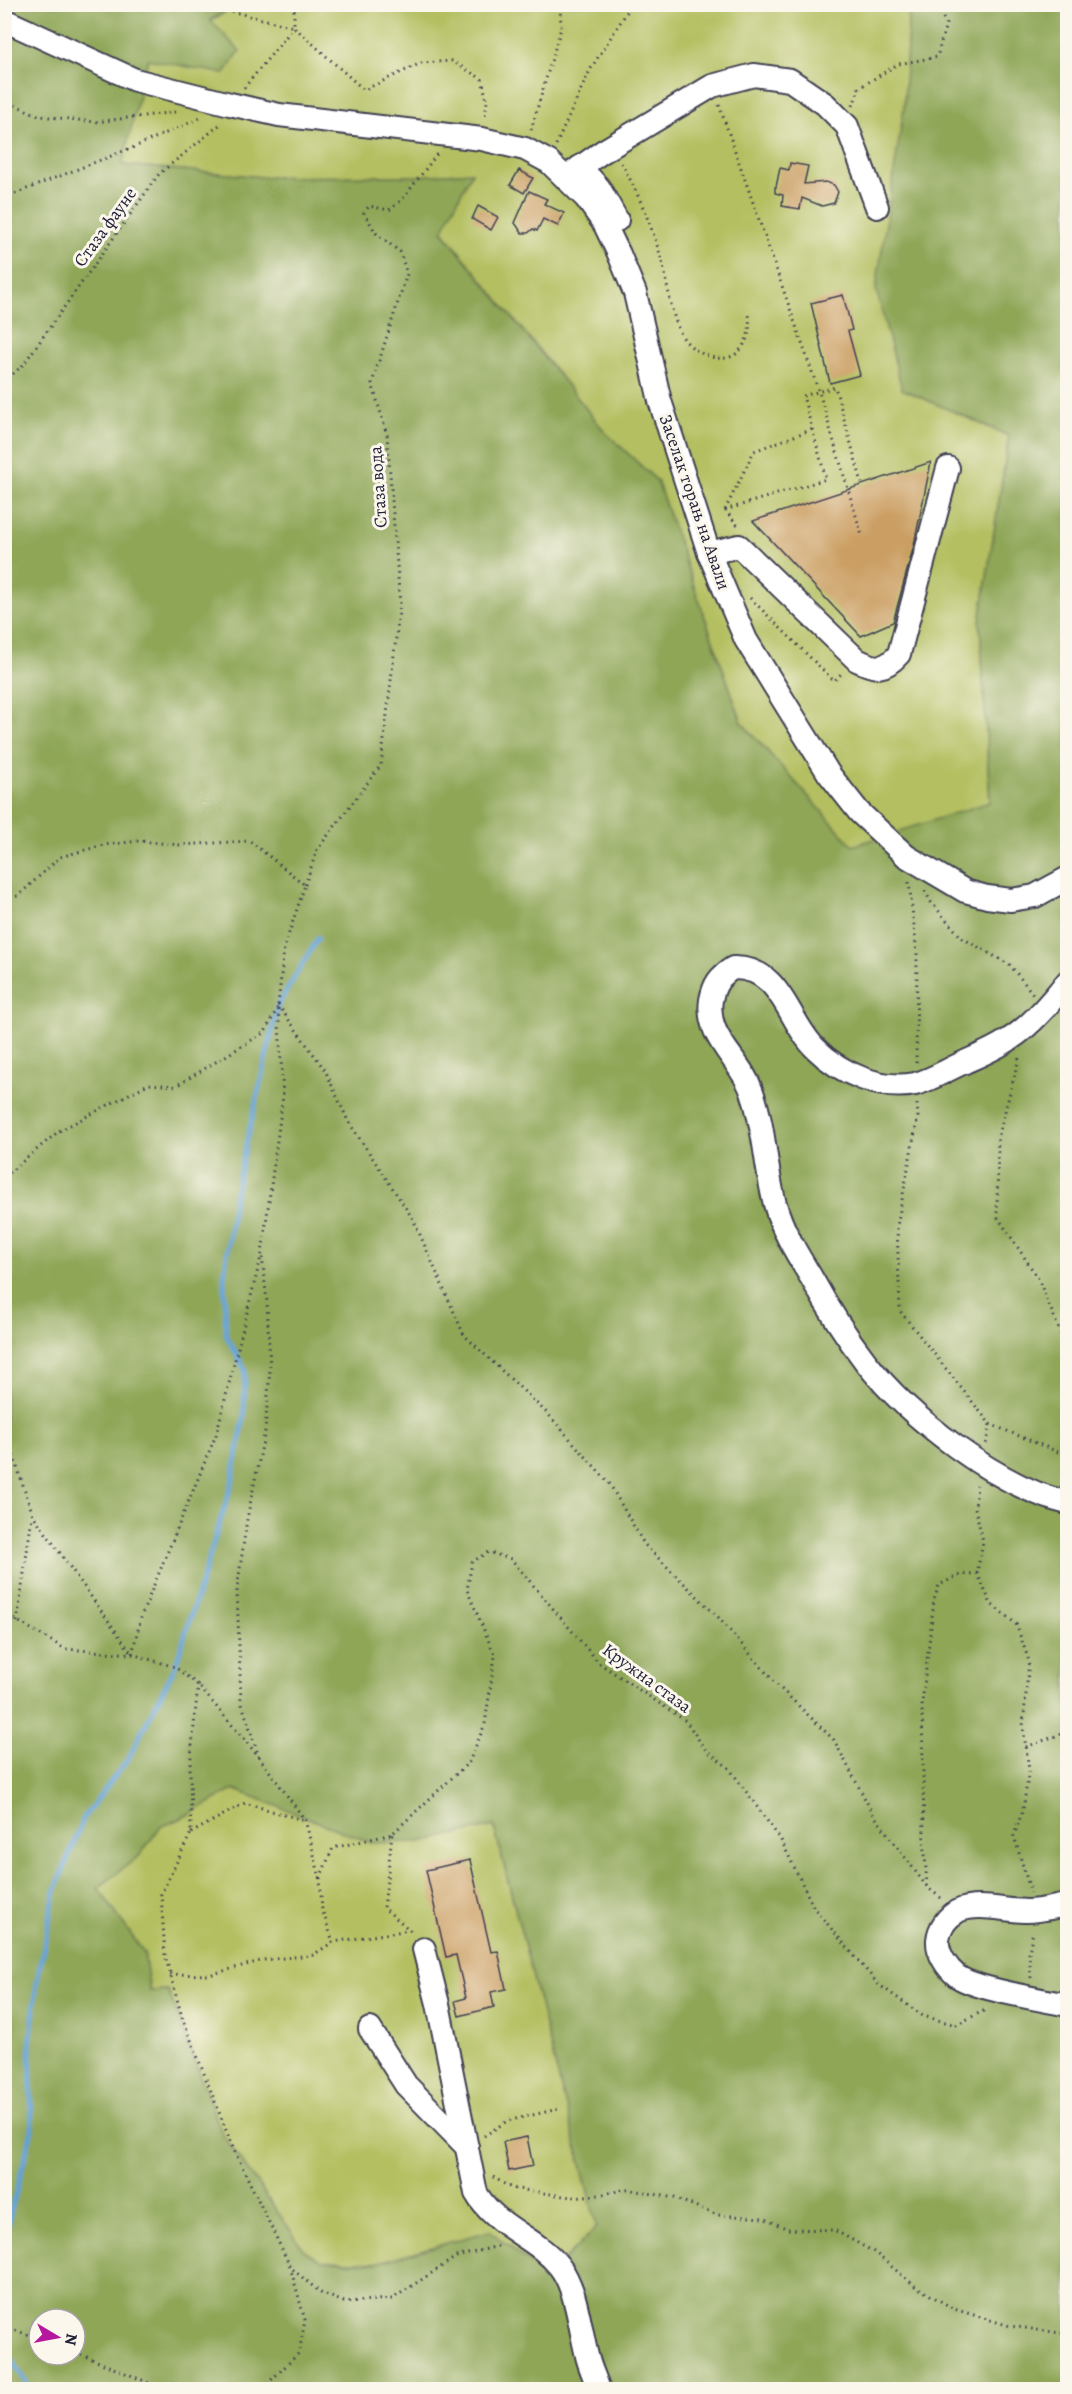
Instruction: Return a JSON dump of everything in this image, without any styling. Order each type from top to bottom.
[{"type":"street","points":[[4,20],[135,80],[279,114],[482,139],[525,149],[573,172],[599,188],[616,220],[640,274],[668,378]]},
{"type":"street","points":[[573,172],[712,86],[754,75],[790,80],[825,104],[847,126],[877,207]]},
{"type":"street","name":"Заселак торањ на Авали","points":[[573,172],[586,198],[605,225],[635,294],[660,401],[709,554],[746,640],[829,774],[859,812],[906,856],[965,891],[1011,900],[1035,896],[1068,878]]},
{"type":"street","points":[[709,554],[739,546],[857,660],[873,668],[889,665],[899,654],[948,468]]},
{"type":"street","points":[[1068,981],[1027,1026],[998,1047],[915,1084],[882,1085],[837,1068],[814,1048],[772,983],[754,970],[733,968],[721,975],[713,990],[709,1012],[713,1028],[723,1047],[741,1069],[752,1091],[775,1204],[790,1241],[833,1316],[866,1363],[907,1407],[981,1463],[1030,1489],[1068,1503]]},
{"type":"street","points":[[1068,1905],[1036,1910],[968,1908],[950,1917],[943,1924],[938,1943],[941,1955],[957,1976],[965,1980],[1015,1994],[1068,2005]]},
{"type":"street","points":[[424,1949],[438,2004],[476,2193],[492,2215],[551,2256],[562,2269],[571,2290],[589,2363],[599,2390]]},
{"type":"street","points":[[370,2029],[406,2085],[467,2147]]},
{"type":"path","points":[[215,4],[226,10],[294,27],[364,90],[420,63],[452,61],[482,79],[487,102],[482,139]]},
{"type":"path","points":[[4,198],[139,145],[230,104],[294,27],[294,4]]},
{"type":"path","points":[[525,149],[561,28],[560,4]]},
{"type":"path","points":[[549,162],[590,70],[632,4]]},
{"type":"path","points":[[847,126],[859,88],[898,64],[937,57],[946,24],[936,4]]},
{"type":"path","points":[[712,86],[819,392],[862,536]]},
{"type":"path","points":[[4,100],[40,116],[96,122],[185,110]]},
{"type":"path","name":"Стаза фауне","points":[[4,382],[23,365],[159,174],[237,111],[230,104]]},
{"type":"path","name":"Стаза вода","points":[[305,885],[317,850],[381,765],[400,604],[387,435],[372,383],[407,274],[400,252],[376,233],[364,213],[369,206],[389,210],[402,200],[452,135]]},
{"type":"path","points":[[602,152],[618,160],[637,191],[661,258],[680,333],[690,347],[706,356],[724,358],[738,353],[746,342],[750,329],[749,315]]},
{"type":"path","points":[[813,429],[754,451],[725,510],[826,479],[813,429],[803,396],[835,387],[862,483]]},
{"type":"path","points":[[743,591],[834,681],[857,660]]},
{"type":"path","points":[[4,897],[18,896],[60,857],[102,846],[139,841],[180,845],[250,841],[305,885],[284,948],[279,1005],[283,1096],[262,1253],[216,1435],[142,1614],[132,1654]]},
{"type":"path","points":[[921,884],[931,902],[962,938],[1010,964],[1045,1008]]},
{"type":"path","points":[[4,1177],[13,1172],[59,1131],[148,1084],[176,1086],[265,1032],[279,1005]]},
{"type":"path","points":[[279,1005],[325,1070],[348,1121],[413,1219],[464,1335],[548,1414],[609,1483],[644,1544],[718,1617],[776,1684],[834,1740],[873,1814],[927,1887],[922,1703],[934,1600],[939,1585],[960,1575],[977,1573]]},
{"type":"path","points":[[1027,1026],[998,1138],[997,1216],[1038,1278],[1068,1351]]},
{"type":"path","points":[[260,1757],[241,1701],[237,1590],[247,1519],[265,1431],[270,1370],[262,1253]]},
{"type":"path","points":[[900,1311],[990,1424],[1068,1456]]},
{"type":"path","points":[[990,1424],[978,1472],[975,1508],[983,1541],[977,1573],[991,1604],[1016,1624],[1029,1661],[1023,1726],[1029,1770],[1023,1809],[1014,1836],[1036,1910],[1029,1952],[1030,1977],[1044,2000]]},
{"type":"path","points":[[4,1427],[33,1515],[132,1654]]},
{"type":"path","points":[[17,1622],[33,1515]]},
{"type":"path","name":"Кружна стаза","points":[[392,1834],[469,1762],[485,1724],[495,1656],[475,1614],[467,1590],[472,1562],[488,1552],[511,1559],[599,1663],[686,1721],[705,1749],[729,1768],[781,1840],[814,1908],[878,1984],[923,2016],[957,2025],[1015,1994]]},
{"type":"path","points":[[4,1613],[65,1649],[132,1654],[175,1667],[198,1685],[260,1757],[304,1820],[320,1878],[321,1909],[333,1942]]},
{"type":"path","points":[[198,1685],[190,1767],[191,1833],[161,1894],[165,1955],[182,2017],[232,2148],[291,2268],[305,2320],[299,2353],[263,2388],[257,2390]]},
{"type":"path","points":[[1026,1747],[1062,1734],[1068,1706]]},
{"type":"path","points":[[191,1833],[245,1803],[304,1820]]},
{"type":"path","points":[[170,1974],[209,1975],[264,1960],[313,1955],[333,1942],[410,1930],[384,1908],[392,1834],[333,1848],[320,1878]]},
{"type":"path","points":[[467,2147],[507,2121],[558,2109]]},
{"type":"path","points":[[485,2172],[511,2188],[570,2197],[599,2195],[627,2189],[674,2198],[718,2215],[763,2218],[788,2229],[834,2230],[874,2252],[915,2286],[954,2310],[1010,2326],[1068,2334]]},
{"type":"path","points":[[291,2268],[321,2293],[344,2301],[392,2299],[456,2257],[501,2245],[511,2247]]},
{"type":"path","points":[[4,2327],[27,2334]]},
{"type":"path","points":[[87,2357],[166,2390]]},
{"type":"green space","points":[[5,5],[237,5],[210,20],[240,51],[224,74],[148,59],[122,165],[263,177],[418,176],[472,172],[442,231],[605,432],[657,481],[742,723],[853,846],[990,802],[980,622],[1009,436],[902,389],[876,289],[904,107],[909,5],[1067,5],[1067,2389],[5,2390]],"holes":[[[234,1789],[372,1843],[420,1842],[494,1826],[597,2227],[547,2277],[490,2231],[376,2263],[322,2261],[305,2251],[222,2134],[168,1990],[150,1991],[144,1953],[98,1888],[140,1855],[160,1827],[180,1819]]]},
{"type":"green space","points":[[237,5],[909,5],[904,107],[902,389],[1009,436],[980,622],[990,803],[853,846],[742,723],[657,481],[605,432],[442,230],[472,172],[418,176],[263,177],[121,165],[148,59]]},
{"type":"green space","points":[[234,1789],[372,1843],[494,1826],[597,2227],[547,2277],[490,2231],[376,2263],[322,2261],[305,2251],[222,2134],[168,1990],[150,1991],[144,1953],[98,1888],[140,1855],[160,1827],[180,1819]]},
{"type":"building","points":[[790,163],[808,166],[804,184],[826,182],[834,185],[838,192],[834,203],[822,206],[802,198],[800,209],[782,206],[783,195],[775,193],[775,187],[780,168],[789,170]]},
{"type":"building","points":[[519,170],[533,178],[524,193],[510,185]]},
{"type":"building","points":[[529,191],[547,199],[544,204],[564,213],[558,226],[543,219],[537,231],[533,229],[528,233],[522,233],[515,223]]},
{"type":"building","points":[[478,206],[498,217],[491,230],[472,219]]},
{"type":"building","points":[[843,295],[852,330],[848,331],[860,375],[830,383],[811,303]]},
{"type":"building","points":[[931,462],[914,545],[893,622],[861,636],[753,521]]},
{"type":"building","points":[[470,1860],[491,1952],[498,1951],[506,1989],[491,1992],[494,2007],[459,2016],[455,2001],[466,1998],[456,1955],[446,1957],[426,1870]]},
{"type":"building","points":[[527,2137],[533,2166],[509,2171],[503,2142]]},
{"type":"waterway","points":[[4,2238],[32,2130],[30,2045],[37,1981],[55,1891],[84,1817],[128,1759],[175,1667],[232,1483],[244,1417],[245,1370],[226,1335],[224,1278],[234,1197],[278,1005],[318,938]]},
{"type":"waterway","points":[[4,2335],[7,2352],[31,2390]]}]
